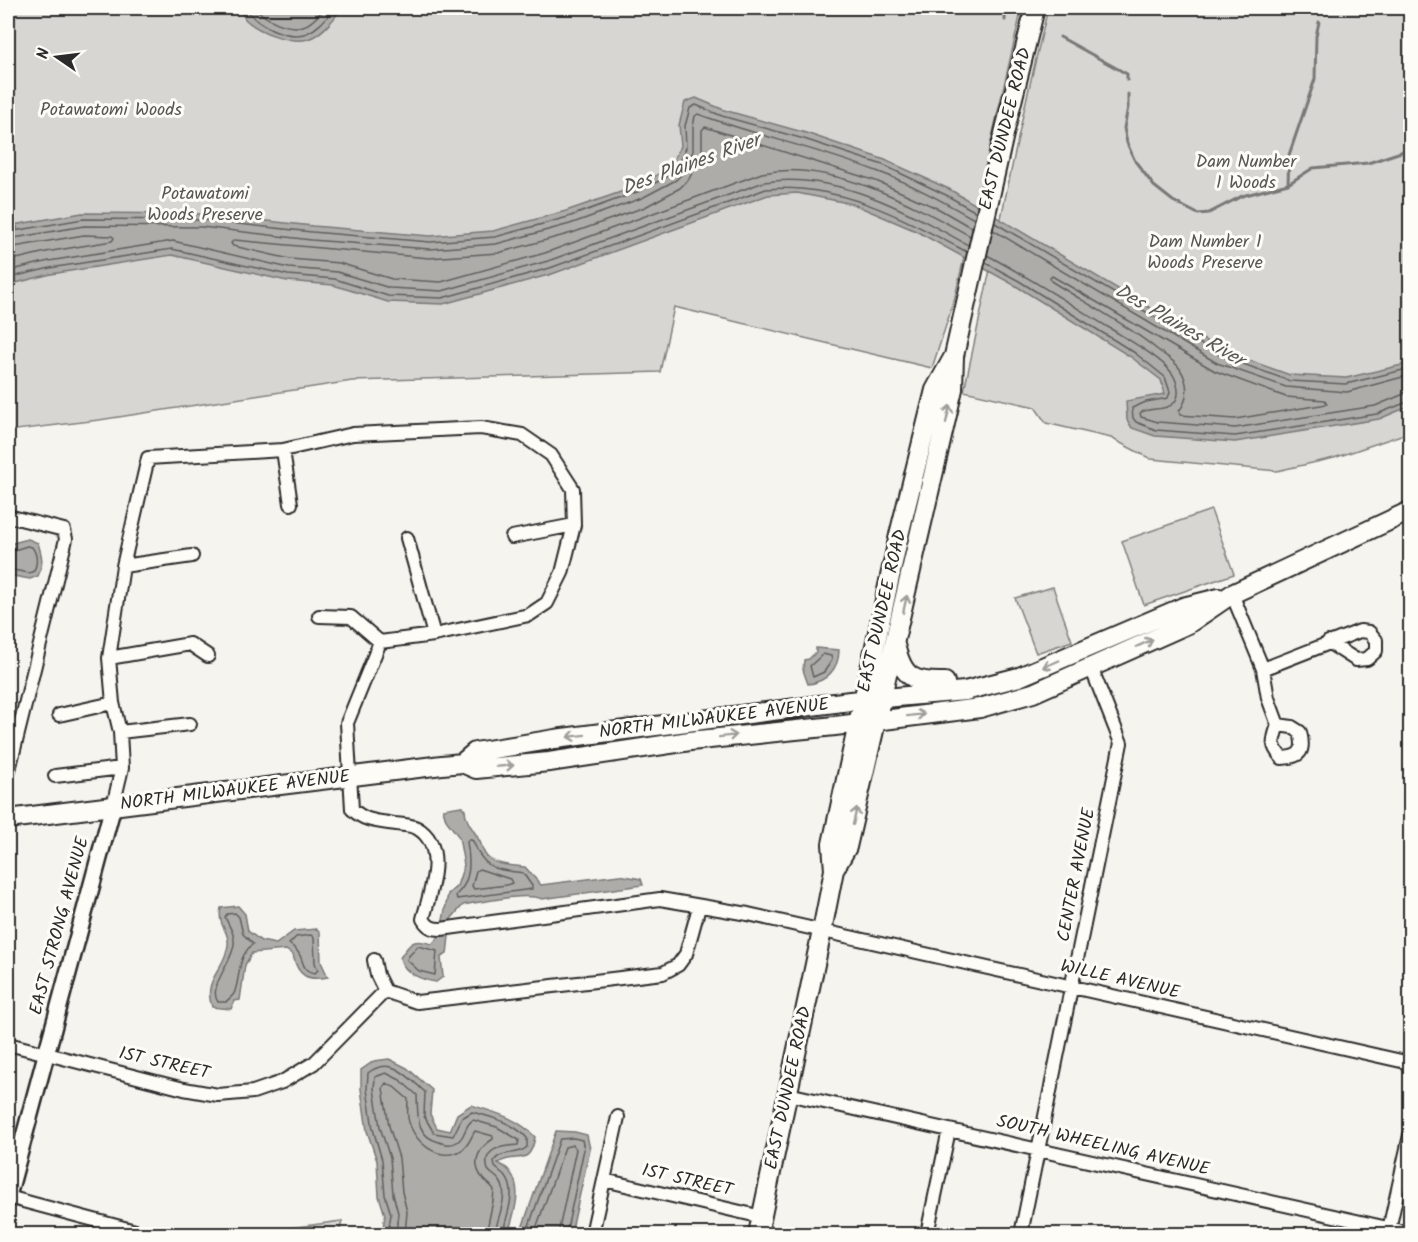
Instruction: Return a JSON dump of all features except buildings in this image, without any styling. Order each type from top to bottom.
[{"type":"main road","name":"EAST DUNDEE ROAD","points":[[834,870],[848,847],[883,698],[953,389],[954,356],[987,204],[1035,8]]},
{"type":"main road","name":"EAST DUNDEE ROAD","points":[[760,1226],[834,870],[832,844],[895,552],[935,390],[954,356]]},
{"type":"main road","points":[[895,645],[899,661],[909,676],[921,681],[1019,678],[1183,606],[1232,594],[1410,511]]},
{"type":"main road","name":"NORTH MILWAUKEE AVENUE","points":[[8,819],[462,763],[476,769],[549,762],[670,744],[980,708],[1033,693],[1188,624],[1232,594]]},
{"type":"main road","name":"NORTH MILWAUKEE AVENUE","points":[[462,763],[475,752],[555,739],[863,700],[965,691],[1019,678]]},
{"type":"street","points":[[113,806],[122,768],[120,732],[113,703],[109,658],[123,566],[148,458],[283,450],[353,434],[481,428],[522,435],[550,455],[573,489],[574,525],[562,573],[547,603],[530,615],[434,635],[380,642],[351,617],[319,616]]},
{"type":"street","points":[[283,450],[291,504]]},
{"type":"street","points":[[8,516],[64,530],[66,539],[8,774]]},
{"type":"street","points":[[512,537],[574,525]]},
{"type":"street","points":[[407,538],[434,635]]},
{"type":"street","points":[[123,566],[192,556]]},
{"type":"street","points":[[1232,594],[1263,669],[1278,725]]},
{"type":"street","points":[[1263,669],[1328,642],[1360,631],[1369,632],[1376,640],[1376,651],[1367,659],[1356,660],[1328,642]]},
{"type":"street","points":[[351,776],[347,723],[380,642]]},
{"type":"street","points":[[109,658],[190,644],[208,656]]},
{"type":"street","name":"CENTER AVENUE","points":[[1021,1234],[1121,743],[1091,667]]},
{"type":"street","points":[[59,715],[113,703]]},
{"type":"street","points":[[120,732],[190,724]]},
{"type":"street","points":[[55,776],[122,768]]},
{"type":"street","name":"WILLE AVENUE","points":[[351,776],[352,808],[357,814],[367,820],[415,827],[427,836],[433,852],[435,869],[423,919],[433,929],[660,899],[748,914],[1410,1063]]},
{"type":"street","name":"EAST STRONG AVENUE","points":[[8,1197],[113,806]]},
{"type":"street","points":[[374,960],[377,975],[385,991],[417,1002],[663,973],[678,965],[686,954],[699,907]]},
{"type":"street","name":"1ST STREET","points":[[8,1044],[184,1089],[218,1095],[253,1092],[282,1082],[314,1063],[385,991]]},
{"type":"street","name":"SOUTH WHEELING AVENUE","points":[[788,1094],[1389,1231],[1410,1233]]},
{"type":"street","points":[[592,1234],[618,1117]]},
{"type":"street","points":[[927,1234],[949,1130]]},
{"type":"street","points":[[1389,1231],[1410,1135]]},
{"type":"street","name":"1ST STREET","points":[[604,1180],[760,1226]]},
{"type":"street","points":[[8,1197],[139,1232]]},
{"type":"green space","name":"Potawatomi Woods Preserve","points":[[8,8],[1022,8],[954,301],[932,368],[674,307],[660,372],[352,381],[99,420],[8,431]]},
{"type":"green space","name":"Dam Number 1 Woods Preserve","points":[[1048,8],[1410,8],[1410,432],[1334,458],[1277,471],[1151,459],[1111,438],[1046,423],[1035,407],[964,391]]},
{"type":"green space","points":[[1211,510],[1234,574],[1144,605],[1122,541]]},
{"type":"green space","points":[[1053,587],[1072,641],[1036,653],[1015,598]]},
{"type":"green space","points":[[342,1221],[339,1234],[246,1234]]},
{"type":"water","points":[[239,8],[341,8],[331,22],[313,37],[293,40],[259,29],[246,20]]},
{"type":"water","name":"Des Plaines River","points":[[696,98],[724,110],[806,133],[885,160],[949,189],[1223,351],[1290,375],[1346,378],[1402,365],[1410,358],[1410,406],[1379,419],[1235,442],[1155,436],[1132,428],[1127,420],[1126,401],[1165,394],[1161,380],[1131,357],[1016,286],[916,231],[853,204],[797,193],[768,195],[552,274],[443,304],[388,302],[333,285],[287,281],[172,255],[51,274],[8,285],[8,226],[82,213],[203,214],[430,236],[493,231],[566,211],[638,186],[669,168],[681,146],[679,125],[685,102]]},
{"type":"water","points":[[28,539],[38,543],[41,552],[42,563],[38,576],[30,579],[8,575],[8,547],[13,543]]},
{"type":"water","points":[[816,648],[839,650],[837,663],[826,677],[808,684],[803,670],[804,660],[809,659],[816,652]]},
{"type":"water","points":[[461,806],[488,858],[503,864],[525,867],[541,885],[619,875],[641,879],[643,885],[542,899],[515,897],[463,905],[451,919],[447,954],[441,957],[443,977],[436,982],[425,980],[409,972],[400,958],[413,943],[421,941],[432,944],[440,936],[448,894],[457,886],[464,865],[459,837],[446,820],[443,809]]},
{"type":"water","points":[[238,906],[245,914],[248,931],[261,941],[276,944],[294,931],[317,929],[320,932],[321,962],[328,977],[309,978],[305,976],[298,968],[293,955],[286,950],[252,953],[245,965],[240,1000],[234,1001],[231,1009],[212,1007],[210,989],[228,945],[221,920],[221,908]]},
{"type":"water","points":[[389,1059],[407,1068],[432,1090],[430,1114],[437,1128],[450,1131],[457,1114],[471,1105],[513,1120],[535,1137],[526,1156],[498,1163],[509,1171],[516,1186],[515,1211],[508,1234],[382,1234],[385,1215],[379,1196],[377,1161],[367,1131],[361,1089],[361,1070],[374,1061]]},
{"type":"water","points":[[556,1131],[587,1135],[590,1149],[571,1234],[520,1234]]},
{"type":"waterway","points":[[1005,8],[1005,20]]},
{"type":"waterway","points":[[1288,184],[1289,155],[1315,79],[1316,36],[1319,22]]},
{"type":"waterway","points":[[1060,37],[1127,74],[1127,80]]},
{"type":"waterway","points":[[1128,94],[1124,128],[1127,143],[1135,161],[1154,186],[1173,201],[1198,214],[1209,213],[1242,196],[1288,184],[1313,168],[1368,163],[1410,149]]},
{"type":"waterway","points":[[8,212],[17,229]]},
{"type":"park label","name":"Potawatomi Woods","points":[[111,110]]},
{"type":"park label","name":"Dam Number 1 Woods","points":[[1246,172]]}]
